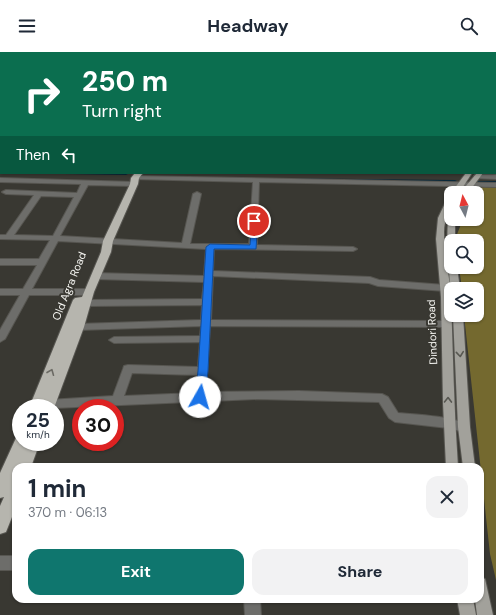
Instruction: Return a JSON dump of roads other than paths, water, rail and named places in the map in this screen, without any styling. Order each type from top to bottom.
[{"type":"highway","points":[[51,399],[86,303],[86,292],[106,252],[106,241],[134,180]]},
{"type":"highway","name":"Old Agra Road","points":[[40,399],[86,292],[106,241]]},
{"type":"highway","points":[[14,463],[18,451]]},
{"type":"highway","points":[[25,463],[29,451]]},
{"type":"highway","points":[[0,526],[8,483],[12,470]]},
{"type":"main road","name":"Dindori Road","points":[[444,211],[441,221],[449,282]]},
{"type":"main road","points":[[458,322],[464,427],[468,463]]},
{"type":"main road","name":"Dindori Road","points":[[447,324],[448,423],[452,463]]},
{"type":"main road","points":[[466,603],[468,615]]},
{"type":"main road","points":[[482,603],[484,615]]},
{"type":"street","points":[[238,174],[465,178],[496,184]]},
{"type":"street","points":[[475,179],[496,177]]},
{"type":"street","points":[[0,180],[86,182],[134,180],[256,181],[465,178]]},
{"type":"street","points":[[253,247],[256,181]]},
{"type":"street","points":[[0,339],[4,324],[56,238],[86,182]]},
{"type":"street","points":[[0,200],[3,192],[80,195]]},
{"type":"street","points":[[4,237],[39,194]]},
{"type":"street","points":[[185,246],[197,194]]},
{"type":"street","points":[[4,237],[56,238],[210,247],[353,249]]},
{"type":"street","points":[[200,397],[203,371],[210,247]]},
{"type":"street","points":[[0,262],[42,262]]},
{"type":"street","points":[[95,276],[209,276],[370,280],[378,283],[444,288]]},
{"type":"street","points":[[0,292],[86,292]]},
{"type":"street","points":[[86,303],[207,302]]},
{"type":"street","points":[[78,327],[206,323],[447,324]]},
{"type":"street","points":[[114,340],[205,339]]},
{"type":"street","points":[[117,399],[128,369],[203,371]]},
{"type":"street","points":[[124,400],[330,395],[382,398],[388,404],[391,413],[395,417],[448,423],[464,427]]},
{"type":"street","points":[[0,563],[12,562]]},
{"type":"street","points":[[252,603],[253,615]]},
{"type":"waterway","points":[[261,179],[455,181]]},
{"type":"waterway","points":[[477,182],[496,182]]}]
